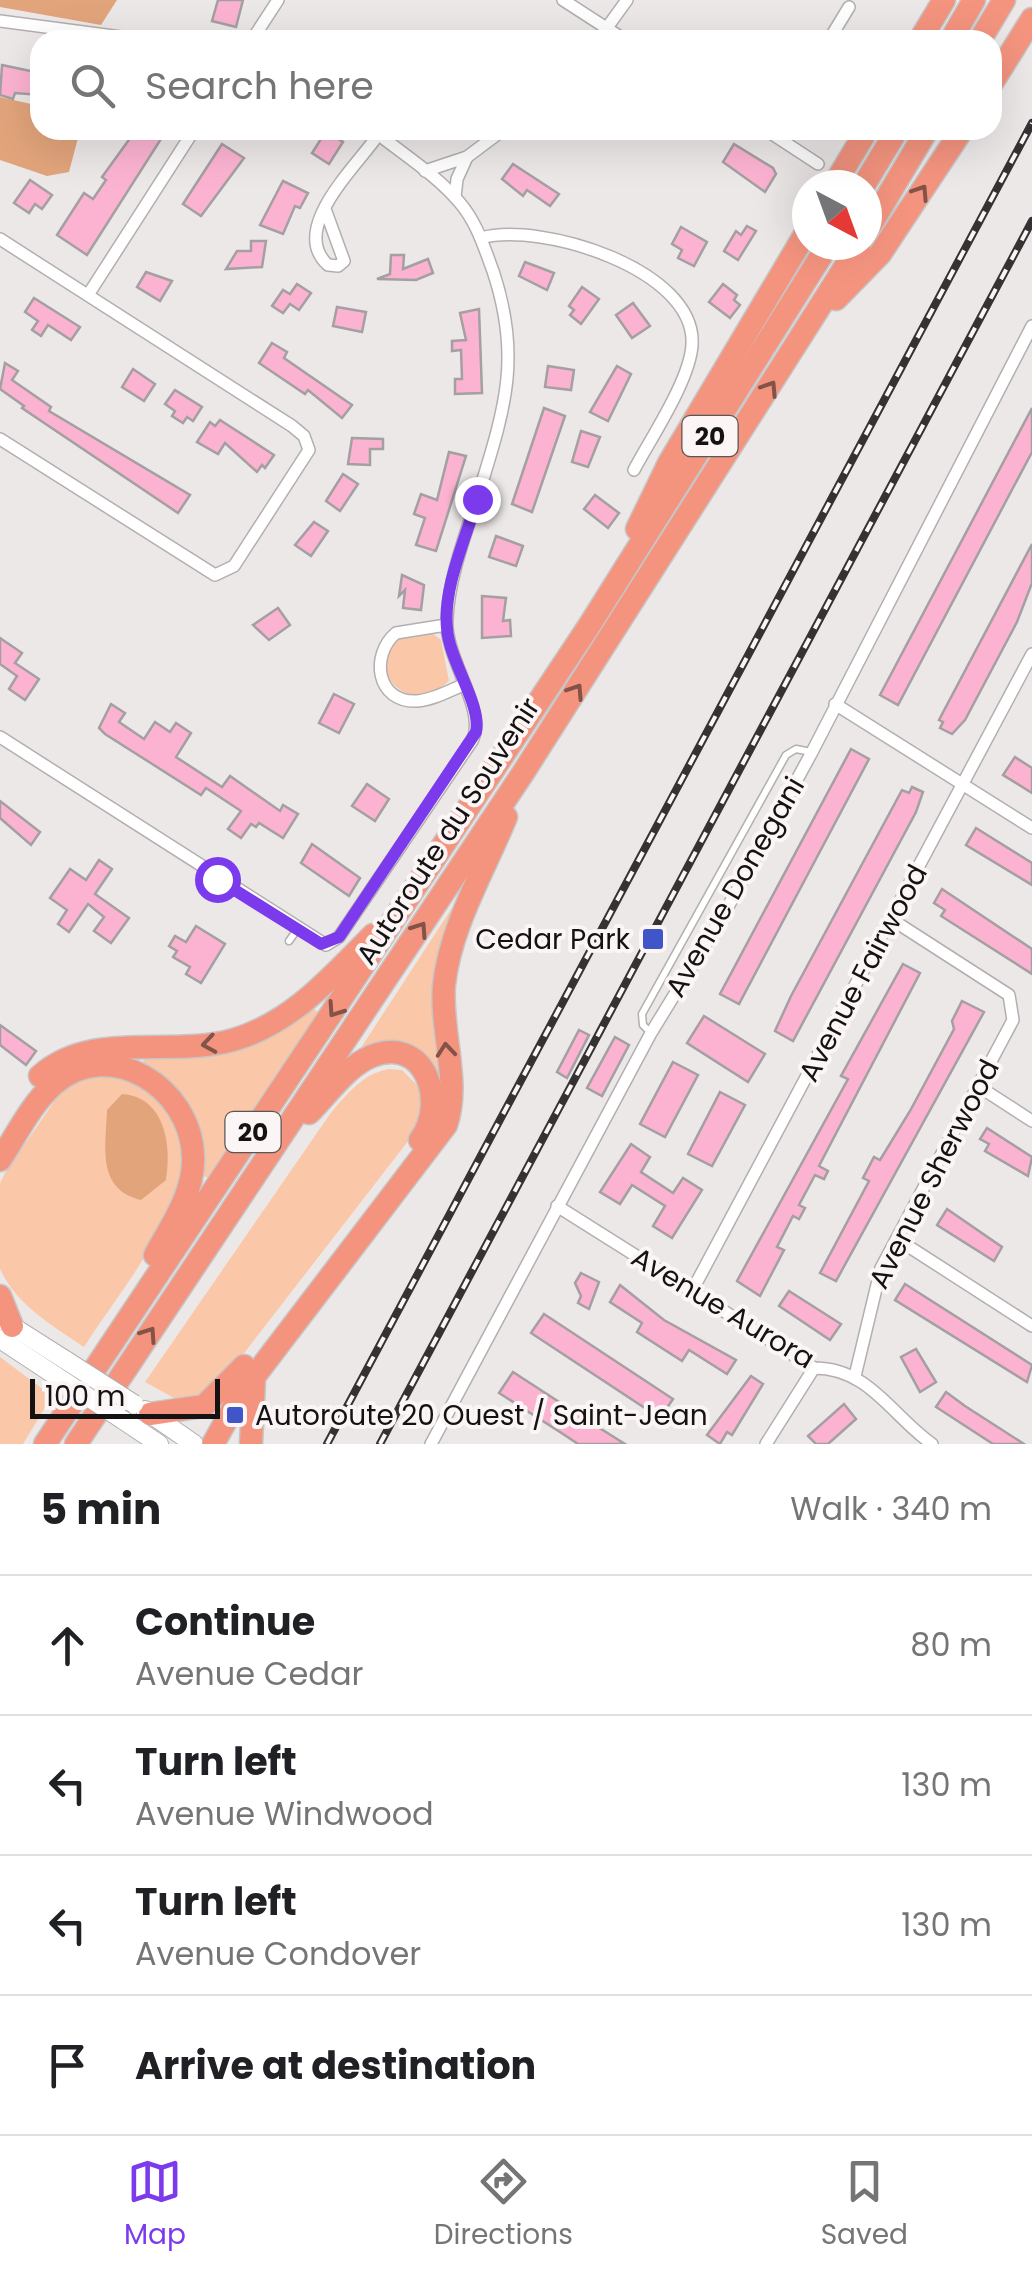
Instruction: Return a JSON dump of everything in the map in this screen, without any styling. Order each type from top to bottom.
[{"type":"highway","points":[[926,30],[944,0]]},
{"type":"highway","points":[[957,30],[974,0]]},
{"type":"highway","points":[[986,30],[1004,0]]},
{"type":"highway","points":[[1002,67],[1032,19]]},
{"type":"highway","points":[[843,170],[861,140]]},
{"type":"highway","points":[[873,170],[891,140]]},
{"type":"highway","points":[[882,206],[922,140]]},
{"type":"highway","points":[[809,327],[880,254],[955,140]]},
{"type":"highway","points":[[589,626],[669,463],[792,256]]},
{"type":"highway","name":"Autoroute du Souvenir","points":[[45,1444],[589,626],[819,260]]},
{"type":"highway","name":"Autoroute du Souvenir","points":[[76,1444],[523,773],[849,260]]},
{"type":"highway","points":[[213,1444],[255,1377],[446,1126],[450,1102],[444,1020],[446,971],[460,926],[523,773]]},
{"type":"highway","points":[[0,1132],[33,1084],[66,1058],[101,1049],[219,1044],[277,1021],[324,984],[408,899]]},
{"type":"highway","points":[[138,1422],[197,1409],[228,1386],[427,1130],[434,1109],[432,1086],[419,1066],[404,1056],[388,1052],[372,1056],[350,1071],[268,1155]]},
{"type":"highway","points":[[0,1160],[47,1091],[71,1073],[92,1066],[122,1067],[142,1074],[168,1094],[186,1123],[193,1156],[187,1195],[98,1364]]},
{"type":"highway","points":[[0,1296],[4,1328]]},
{"type":"highway","points":[[252,1444],[250,1412],[255,1377]]},
{"type":"main road","points":[[4,1328],[138,1422],[159,1444]]},
{"type":"main road","points":[[138,1422],[194,1444]]},
{"type":"street","points":[[258,30],[278,0]]},
{"type":"street","points":[[563,0],[610,30]]},
{"type":"street","points":[[607,28],[627,0]]},
{"type":"street","points":[[835,30],[849,7]]},
{"type":"street","points":[[0,21],[68,30]]},
{"type":"street","points":[[88,294],[188,140]]},
{"type":"street","points":[[325,210],[371,140]]},
{"type":"street","points":[[0,737],[293,936],[326,945],[339,937],[464,753],[476,732],[477,717],[463,685],[446,625],[458,562],[510,376],[507,322],[481,238],[455,197],[386,140]]},
{"type":"street","points":[[425,171],[467,157],[490,140]]},
{"type":"street","points":[[784,140],[818,164]]},
{"type":"street","points":[[455,197],[457,178],[467,157]]},
{"type":"street","points":[[481,238],[505,233],[592,249],[629,265],[665,292],[683,312],[692,333],[690,358],[634,470]]},
{"type":"street","points":[[0,239],[299,432],[309,446],[304,462],[234,566],[215,575],[0,438]]},
{"type":"street","name":"Avenue Donegani","points":[[431,1444],[651,1033],[724,914],[812,752],[1032,326]]},
{"type":"street","points":[[446,625],[407,628],[392,636],[380,653],[381,679],[393,694],[412,701],[463,685]]},
{"type":"street","name":"Avenue Fairwood","points":[[692,1291],[1032,655]]},
{"type":"street","points":[[836,704],[1032,828]]},
{"type":"street","name":"Avenue Sherwood","points":[[855,1376],[872,1291],[1013,1020],[1008,995],[891,919]]},
{"type":"street","points":[[978,1086],[1032,1121]]},
{"type":"street","name":"Avenue Aurora","points":[[557,1206],[814,1368],[855,1376]]},
{"type":"street","points":[[896,1239],[1032,1326]]},
{"type":"street","points":[[766,1444],[814,1368]]},
{"type":"street","points":[[855,1376],[871,1385],[906,1426],[932,1444]]},
{"type":"lane","points":[[690,358],[703,362]]},
{"type":"lane","points":[[651,1033],[643,1025],[642,1014],[786,755],[796,748],[812,752]]},
{"type":"shaded area","points":[[0,0],[117,0],[101,25],[0,7]]},
{"type":"shaded area","points":[[0,97],[30,104],[30,140],[77,140],[69,172],[47,176],[0,160]]},
{"type":"shaded area","points":[[432,633],[441,640],[449,681],[432,692],[416,695],[402,691],[386,671],[384,658],[389,647],[400,638]]},
{"type":"shaded area","points":[[452,908],[456,908],[441,1071],[434,1073],[418,1057],[353,1060]]},
{"type":"shaded area","points":[[312,1007],[320,1014],[210,1178],[202,1176],[143,1065],[144,1055]]},
{"type":"shaded area","points":[[389,1069],[402,1070],[422,1090],[419,1127],[231,1370],[199,1397],[181,1402],[145,1382],[330,1114],[363,1080]]},
{"type":"shaded area","points":[[121,1074],[159,1102],[178,1134],[181,1169],[171,1205],[153,1243],[84,1347],[26,1304],[0,1269],[0,1183],[62,1090],[80,1078]]},
{"type":"shaded area","points":[[122,1094],[148,1104],[166,1138],[166,1180],[141,1200],[117,1186],[107,1164],[107,1110]]},
{"type":"shaded area","points":[[0,1357],[52,1396],[23,1444],[0,1444]]},
{"type":"building","points":[[218,0],[243,0],[236,27],[212,21]]},
{"type":"building","points":[[2,65],[30,71],[30,94],[15,93],[13,99],[0,95]]},
{"type":"building","points":[[129,140],[160,140],[87,255],[57,235],[84,193],[93,199],[106,180],[102,177]]},
{"type":"building","points":[[320,140],[343,142],[329,164],[312,153]]},
{"type":"building","points":[[222,144],[244,158],[201,216],[183,204]]},
{"type":"building","points":[[734,144],[773,168],[776,174],[765,192],[723,162]]},
{"type":"building","points":[[513,164],[559,194],[550,206],[527,190],[523,196],[502,179]]},
{"type":"building","points":[[30,180],[52,195],[42,209],[35,204],[29,213],[14,203]]},
{"type":"building","points":[[283,181],[308,193],[300,208],[295,206],[283,234],[260,225]]},
{"type":"building","points":[[747,226],[756,231],[738,260],[724,251],[736,231],[741,235]]},
{"type":"building","points":[[681,227],[707,242],[694,266],[678,258],[682,250],[672,244]]},
{"type":"building","points":[[251,241],[266,241],[262,267],[226,269],[237,251],[251,251]]},
{"type":"building","points":[[391,255],[404,255],[403,269],[428,259],[433,273],[416,280],[377,279],[390,274]]},
{"type":"building","points":[[525,262],[554,273],[547,290],[519,276]]},
{"type":"building","points":[[146,272],[172,281],[160,301],[137,287]]},
{"type":"building","points":[[297,284],[311,293],[299,310],[290,304],[283,313],[272,306],[283,290],[290,294]]},
{"type":"building","points":[[723,284],[737,295],[734,300],[740,305],[730,318],[709,302]]},
{"type":"building","points":[[582,287],[599,299],[581,324],[570,315],[574,310],[569,306]]},
{"type":"building","points":[[34,298],[80,327],[71,340],[48,325],[41,336],[32,330],[38,321],[25,312]]},
{"type":"building","points":[[633,303],[650,326],[632,338],[616,315]]},
{"type":"building","points":[[337,307],[366,312],[362,332],[333,326]]},
{"type":"building","points":[[479,309],[482,393],[455,394],[455,379],[462,379],[461,350],[452,351],[452,341],[466,340],[460,313]]},
{"type":"building","points":[[272,343],[287,352],[284,358],[352,405],[342,418],[308,390],[305,394],[259,363]]},
{"type":"building","points":[[5,363],[18,371],[12,380],[51,407],[49,411],[190,495],[178,513],[22,408],[0,389]]},
{"type":"building","points":[[548,366],[574,370],[571,390],[545,387]]},
{"type":"building","points":[[617,366],[631,374],[608,421],[590,412]]},
{"type":"building","points":[[133,369],[155,384],[144,401],[122,387]]},
{"type":"building","points":[[175,390],[202,407],[193,421],[187,417],[183,423],[172,416],[175,411],[165,404]]},
{"type":"building","points":[[544,408],[565,416],[532,512],[512,504]]},
{"type":"building","points":[[1032,408],[1032,452],[898,705],[880,695]]},
{"type":"building","points":[[220,420],[274,455],[265,468],[262,465],[257,472],[225,443],[218,454],[197,442],[210,422],[215,426]]},
{"type":"building","points":[[581,431],[600,437],[588,467],[572,462]]},
{"type":"building","points":[[352,438],[383,439],[383,449],[370,449],[370,465],[348,464]]},
{"type":"building","points":[[449,452],[466,456],[436,551],[416,545],[425,518],[414,514],[421,494],[437,500]]},
{"type":"building","points":[[343,474],[358,484],[340,511],[326,501]]},
{"type":"building","points":[[595,495],[619,513],[608,528],[584,509]]},
{"type":"building","points":[[314,522],[328,531],[311,556],[295,545]]},
{"type":"building","points":[[496,536],[523,546],[516,566],[489,557]]},
{"type":"building","points":[[1032,544],[1032,583],[1017,622],[965,720],[952,734],[940,728],[943,722],[939,720]]},
{"type":"building","points":[[402,575],[424,585],[421,610],[403,608],[405,590],[399,596]]},
{"type":"building","points":[[482,596],[506,598],[503,621],[510,620],[511,636],[482,638]]},
{"type":"building","points":[[278,608],[290,625],[269,640],[253,625]]},
{"type":"building","points":[[0,638],[22,653],[15,663],[39,679],[25,700],[9,689],[17,676],[0,664]]},
{"type":"building","points":[[334,694],[354,704],[339,733],[319,723]]},
{"type":"building","points":[[111,704],[125,713],[119,722],[144,739],[155,722],[170,732],[176,723],[191,733],[176,757],[222,787],[230,776],[280,811],[283,805],[298,814],[283,838],[259,823],[256,827],[251,824],[241,838],[228,829],[241,811],[206,788],[201,795],[105,734],[99,728]]},
{"type":"building","points":[[851,749],[869,759],[739,1004],[720,994]]},
{"type":"building","points":[[1015,757],[1032,768],[1032,793],[1003,775]]},
{"type":"building","points":[[367,784],[389,799],[375,821],[352,806]]},
{"type":"building","points":[[912,787],[923,792],[916,812],[793,1041],[775,1031],[791,996],[902,790],[909,793]]},
{"type":"building","points":[[0,801],[40,832],[31,845],[0,818]]},
{"type":"building","points":[[976,828],[1032,863],[1032,885],[966,845]]},
{"type":"building","points":[[312,844],[360,878],[349,896],[301,863]]},
{"type":"building","points":[[99,860],[112,869],[95,894],[129,918],[111,943],[94,931],[104,917],[88,904],[69,932],[58,924],[67,910],[50,898],[70,869],[86,880]]},
{"type":"building","points":[[942,889],[1032,949],[1032,974],[941,916],[945,910],[934,903]]},
{"type":"building","points":[[196,926],[225,944],[201,983],[186,974],[190,967],[173,957],[177,951],[169,946],[175,936],[186,942]]},
{"type":"building","points":[[903,964],[920,973],[819,1166],[828,1171],[824,1179],[815,1175],[799,1205],[805,1208],[799,1219],[793,1216],[777,1247],[784,1250],[760,1296],[737,1281],[848,1079],[841,1076]]},
{"type":"building","points":[[962,1001],[984,1012],[836,1281],[820,1273],[869,1181],[863,1178],[874,1157],[880,1160],[954,1029],[952,1021]]},
{"type":"building","points":[[704,1016],[765,1054],[748,1082],[687,1043]]},
{"type":"building","points":[[0,1025],[36,1051],[26,1065],[0,1045]]},
{"type":"building","points":[[579,1030],[589,1035],[567,1078],[557,1072]]},
{"type":"building","points":[[615,1037],[629,1045],[602,1096],[587,1088]]},
{"type":"building","points":[[673,1062],[698,1075],[665,1137],[640,1124]]},
{"type":"building","points":[[720,1092],[745,1105],[712,1166],[688,1154]]},
{"type":"building","points":[[987,1128],[1032,1157],[1028,1176],[985,1151],[989,1144],[980,1139]]},
{"type":"building","points":[[631,1144],[650,1157],[641,1172],[673,1193],[683,1178],[702,1190],[672,1238],[653,1226],[665,1206],[632,1185],[620,1204],[600,1192]]},
{"type":"building","points":[[947,1209],[1002,1247],[994,1261],[937,1225]]},
{"type":"building","points":[[581,1273],[599,1282],[589,1309],[578,1303],[581,1296],[575,1283]]},
{"type":"building","points":[[905,1284],[1032,1365],[1027,1382],[895,1300]]},
{"type":"building","points":[[620,1285],[664,1320],[736,1360],[727,1374],[689,1350],[682,1361],[637,1332],[642,1323],[610,1302]]},
{"type":"building","points":[[789,1291],[841,1324],[830,1340],[779,1306]]},
{"type":"building","points":[[544,1314],[673,1399],[660,1418],[531,1333]]},
{"type":"building","points":[[916,1349],[936,1382],[920,1392],[901,1357]]},
{"type":"building","points":[[513,1372],[625,1444],[578,1444],[499,1393]]},
{"type":"building","points":[[751,1376],[763,1384],[732,1435],[727,1432],[720,1444],[707,1435]]},
{"type":"building","points":[[946,1392],[1024,1444],[993,1444],[936,1407]]},
{"type":"building","points":[[844,1404],[856,1419],[828,1444],[816,1444],[808,1436]]},
{"type":"railway","points":[[327,1444],[1032,123]]},
{"type":"railway","points":[[380,1444],[1032,221]]},
{"type":"place","name":"Cedar Park","points":[[653,939]]},
{"type":"place","name":"Autoroute 20 Ouest / Saint-Jean","points":[[235,1415]]},
{"type":"route","points":[[217,879],[321,944],[331,944],[339,937],[478,728],[446,625],[458,562],[477,499]]}]
